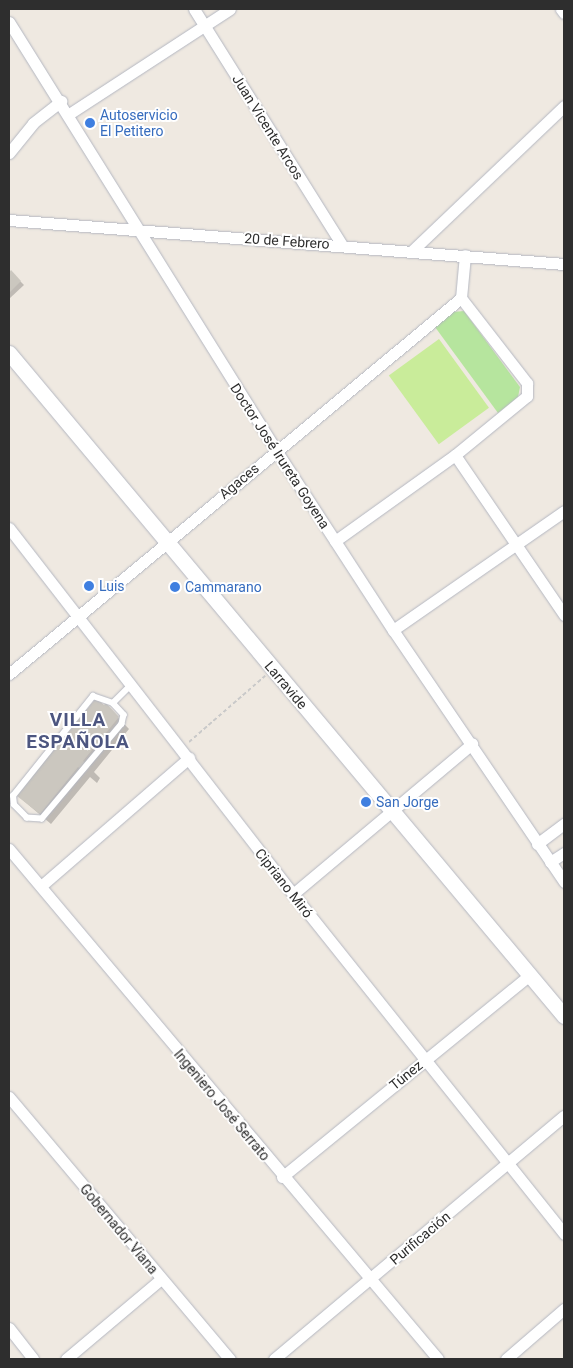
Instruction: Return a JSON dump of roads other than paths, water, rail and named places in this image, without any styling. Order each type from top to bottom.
[{"type":"street","name":"Juan Vicente Arcos","points":[[194,9],[342,245]]},
{"type":"street","points":[[69,114],[230,9]]},
{"type":"street","points":[[561,9],[564,13]]},
{"type":"street","name":"Doctor José Irureta Goyena","points":[[9,22],[69,114],[135,229],[276,450],[393,630],[564,882]]},
{"type":"street","points":[[9,153],[33,123],[61,101]]},
{"type":"street","points":[[413,250],[564,106]]},
{"type":"street","name":"20 de Febrero","points":[[9,220],[413,250],[564,264]]},
{"type":"street","points":[[335,541],[455,455],[527,396],[529,390],[461,298],[465,255]]},
{"type":"street","name":"Agaces","points":[[9,674],[461,298]]},
{"type":"street","name":"Larravide","points":[[9,353],[564,1016]]},
{"type":"street","points":[[455,455],[564,615]]},
{"type":"street","points":[[393,630],[564,511]]},
{"type":"street","name":"Cipriano Miró","points":[[9,528],[182,748],[292,894],[564,1234]]},
{"type":"street","points":[[292,894],[393,812],[472,744]]},
{"type":"street","points":[[41,886],[189,758]]},
{"type":"street","points":[[537,844],[564,824]]},
{"type":"street","name":"Ingeniero José Serrato","points":[[9,849],[282,1177],[438,1359]]},
{"type":"street","points":[[550,862],[564,853]]},
{"type":"street","name":"Túnez","points":[[282,1177],[530,975]]},
{"type":"street","name":"Gobernador Viana","points":[[9,1097],[230,1359]]},
{"type":"street","name":"Purificación","points":[[274,1359],[564,1116]]},
{"type":"street","points":[[66,1359],[161,1279]]},
{"type":"street","points":[[506,1359],[564,1310]]},
{"type":"street","points":[[9,1328],[33,1359]]},
{"type":"lane","points":[[113,702],[132,685]]},
{"type":"lane","points":[[93,696],[113,702],[124,715],[122,724],[42,819],[28,818],[14,805],[12,796],[93,696]]},
{"type":"place","name":"Autoservicio El Petitero","points":[[90,123]]},
{"type":"place","name":"Luis","points":[[89,586]]},
{"type":"place","name":"Cammarano","points":[[175,587]]},
{"type":"place","name":"San Jorge","points":[[366,802]]},
{"type":"district","name":"VILLA ESPAÑOLA","points":[[78,731]]}]
